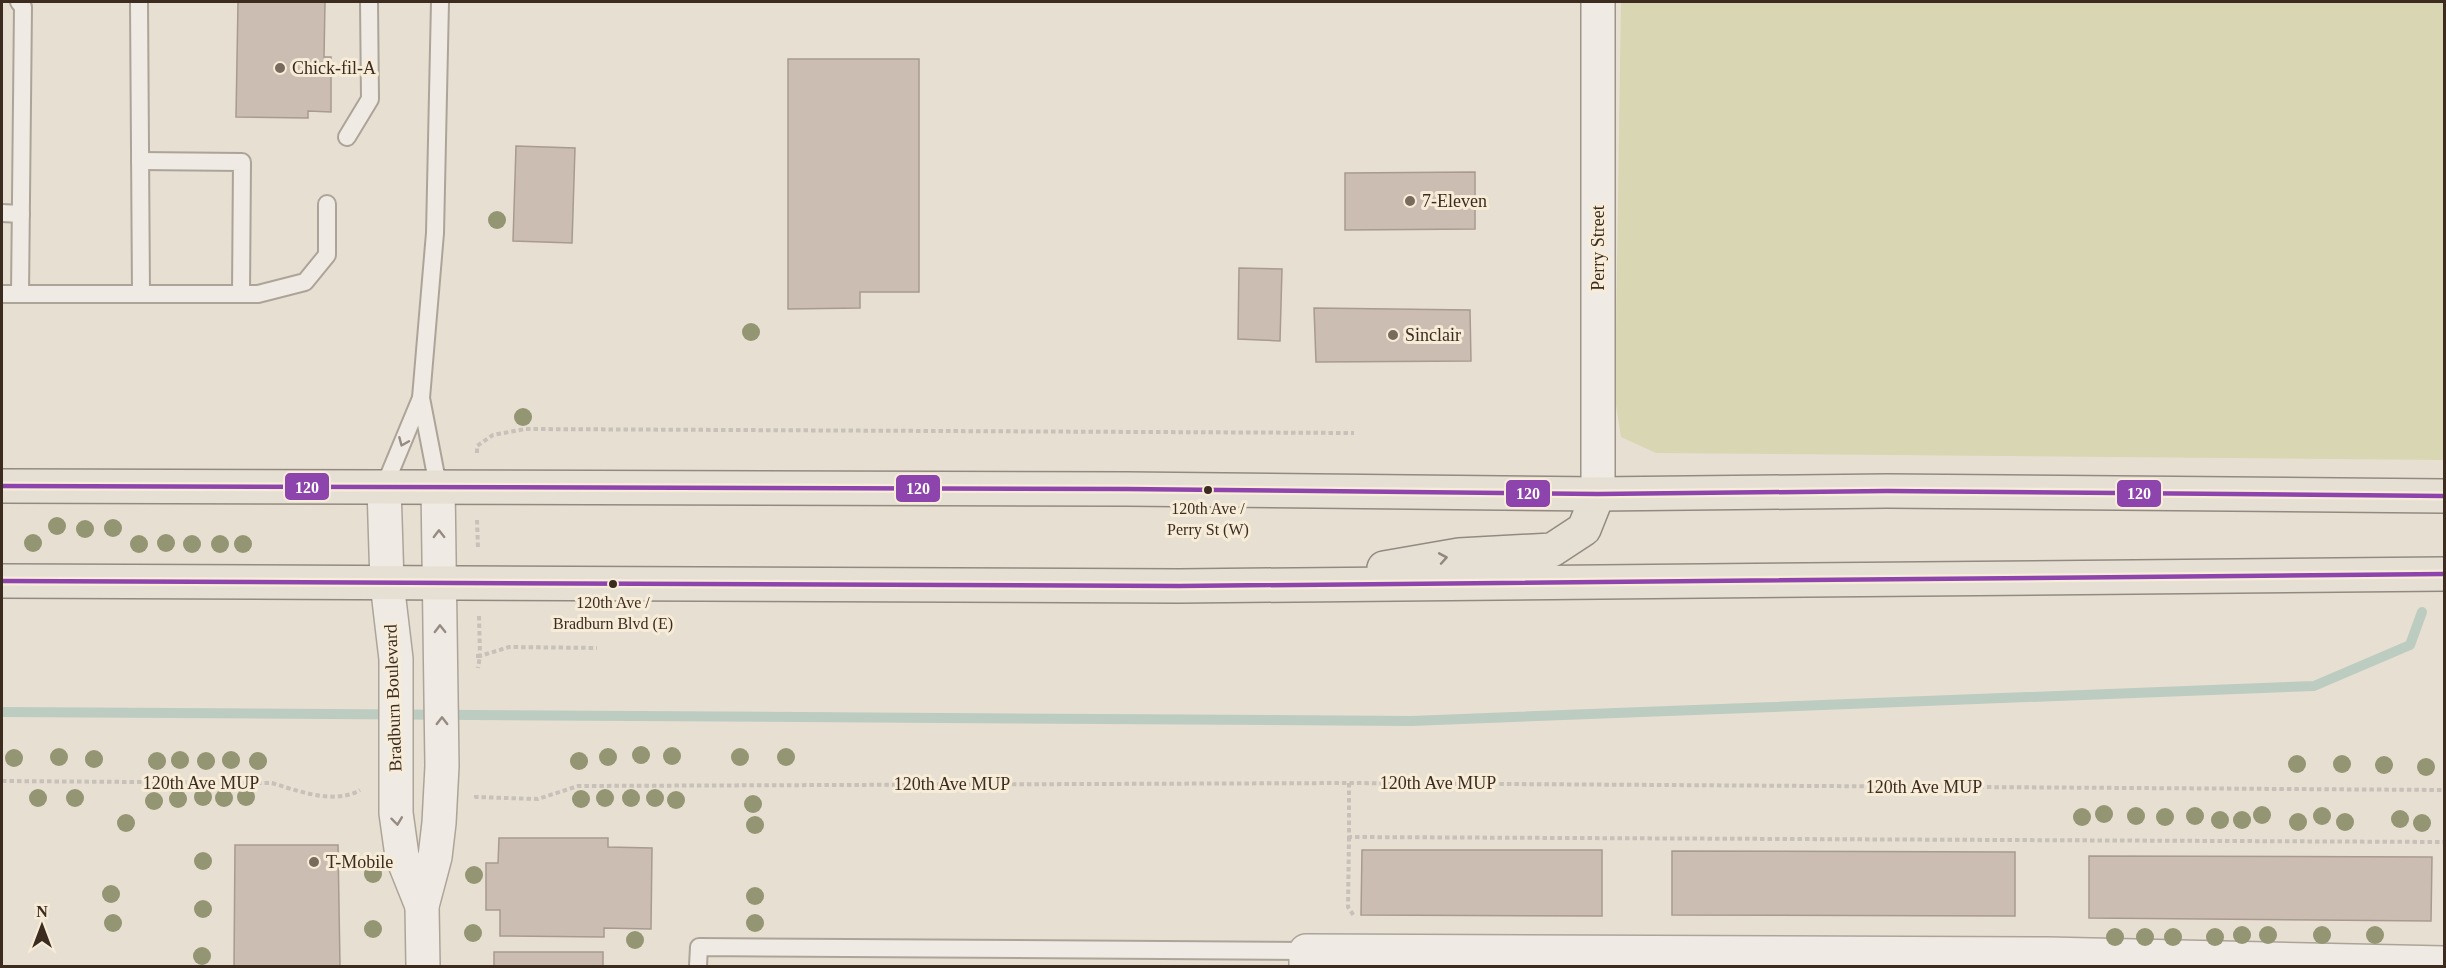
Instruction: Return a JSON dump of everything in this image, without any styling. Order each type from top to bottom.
[{"type":"main road","points":[[2,486],[438,486],[1598,494],[1887,491],[2445,496]]},
{"type":"main road","points":[[1282,585],[1459,555],[1551,550],[1584,530],[1598,494]]},
{"type":"main road","points":[[2,581],[1282,585],[2445,574]]},
{"type":"street","name":"Perry Street","points":[[1598,2],[1598,494]]},
{"type":"street","name":"Bradburn Boulevard","points":[[423,966],[422,906],[435,857],[442,765],[438,486]]},
{"type":"street","name":"Bradburn Boulevard","points":[[384,487],[387,582],[396,682],[396,813],[402,856],[422,906]]},
{"type":"street","points":[[1306,959],[1357,952],[1471,960],[2445,963]]},
{"type":"lane","points":[[139,2],[141,294]]},
{"type":"lane","points":[[347,137],[370,99],[369,2]]},
{"type":"lane","points":[[438,486],[421,398],[435,233],[440,2]]},
{"type":"lane","points":[[20,294],[21,4]]},
{"type":"lane","points":[[141,161],[242,162],[242,294]]},
{"type":"lane","points":[[2,294],[258,294],[305,282],[327,255],[327,204]]},
{"type":"lane","points":[[2,213],[21,214]]},
{"type":"lane","points":[[384,487],[421,398]]},
{"type":"lane","points":[[698,966],[699,947],[1306,959]]},
{"type":"path","points":[[480,656],[509,648],[597,648]]},
{"type":"path","name":"120th Ave MUP","points":[[2,781],[272,783],[310,795],[350,796],[368,786]]},
{"type":"path","points":[[1349,783],[1348,907],[1355,918],[1357,952]]},
{"type":"path","name":"120th Ave MUP","points":[[475,787],[476,797],[538,800],[578,786],[1349,783],[2445,790]]},
{"type":"path","points":[[1349,837],[2445,842]]},
{"type":"shaded area","points":[[1621,2],[2444,2],[2444,460],[1656,453],[1621,437],[1615,399]]},
{"type":"building","points":[[238,2],[325,2],[324,57],[331,57],[331,112],[308,111],[308,118],[236,117]]},
{"type":"building","points":[[788,59],[919,59],[919,292],[860,292],[860,308],[788,309]]},
{"type":"building","points":[[516,146],[575,148],[572,243],[513,241]]},
{"type":"building","name":"7-Eleven","points":[[1475,172],[1475,229],[1345,230],[1345,173]]},
{"type":"building","points":[[1239,268],[1282,269],[1280,341],[1238,339]]},
{"type":"building","name":"Sinclair","points":[[1314,308],[1470,310],[1471,361],[1316,362]]},
{"type":"building","points":[[499,838],[608,838],[608,847],[652,848],[651,929],[604,928],[604,937],[500,936],[500,910],[486,910],[486,863],[498,863]]},
{"type":"building","points":[[235,845],[338,845],[340,966],[234,966]]},
{"type":"building","points":[[1362,850],[1602,850],[1602,916],[1361,915]]},
{"type":"building","points":[[1672,851],[2015,852],[2015,916],[1672,915]]},
{"type":"building","points":[[2089,856],[2432,857],[2431,921],[2089,918]]},
{"type":"building","points":[[494,952],[603,952],[603,966],[494,966]]},
{"type":"waterway","points":[[2,712],[1411,721],[2314,686],[2410,645],[2422,612]]},
{"type":"transit line","name":"120","points":[[2,486],[1127,489],[1598,494],[1887,491],[2444,496]]},
{"type":"transit line","name":"120","points":[[2,581],[1179,586],[2444,574]]},
{"type":"place","name":"Chick-fil-A","points":[[280,68]]},
{"type":"place","name":"7-Eleven","points":[[1410,201]]},
{"type":"place","name":"Sinclair","points":[[1393,335]]},
{"type":"place","name":"120th Ave / Perry St (W)","points":[[1208,490]]},
{"type":"place","name":"120th Ave / Bradburn Blvd (E)","points":[[613,584]]},
{"type":"place","name":"T-Mobile","points":[[314,862]]}]
